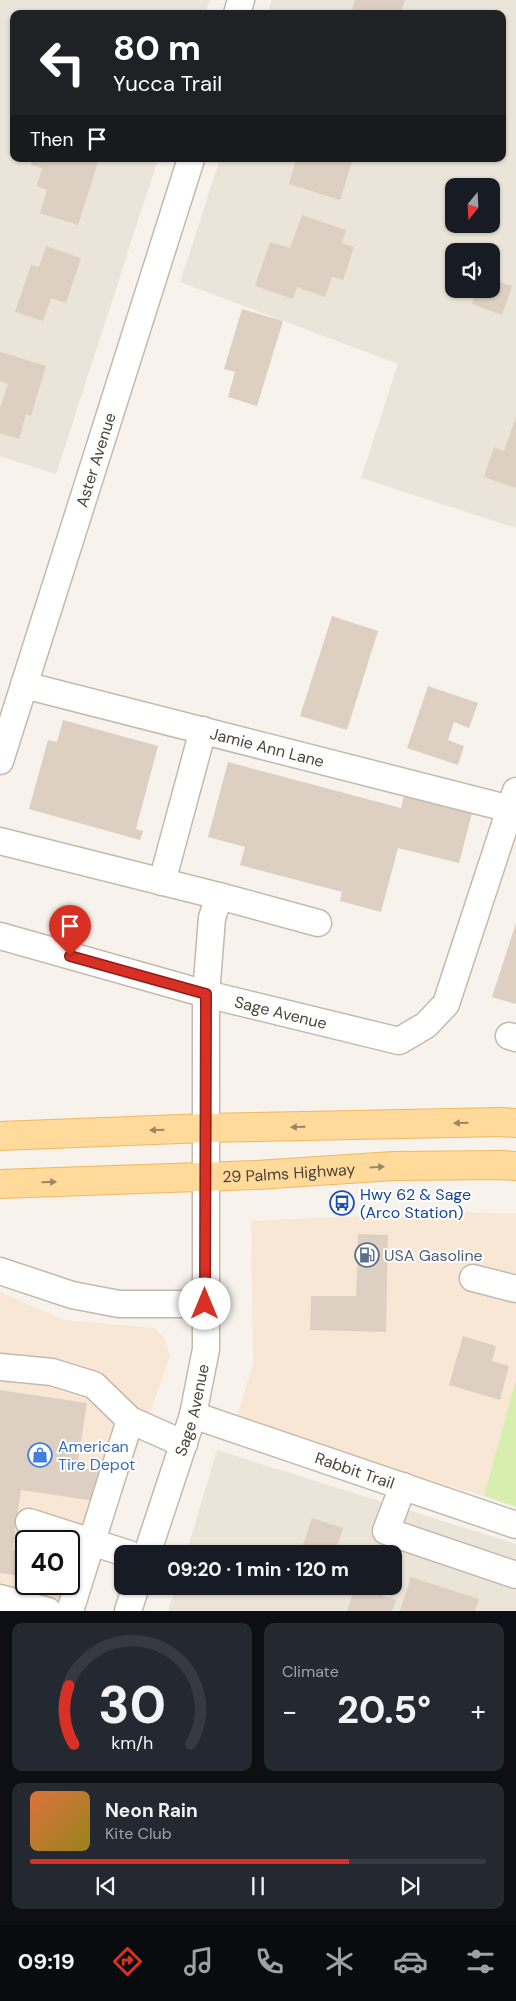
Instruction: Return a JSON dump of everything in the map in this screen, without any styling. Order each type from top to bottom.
[{"type":"main road","points":[[0,1136],[206,1128],[516,1123]]},
{"type":"main road","name":"29 Palms Highway","points":[[0,1184],[257,1175],[394,1166],[516,1166]]},
{"type":"street","name":"Aster Avenue","points":[[0,761],[190,162]]},
{"type":"street","name":"Jamie Ann Lane","points":[[24,684],[203,730],[513,800]]},
{"type":"street","points":[[162,882],[203,730]]},
{"type":"street","name":"Sage Avenue","points":[[150,1545],[194,1415],[206,1348],[206,994],[399,1041],[426,1025],[446,1004],[507,848],[513,800]]},
{"type":"street","points":[[0,841],[220,896],[318,923]]},
{"type":"street","points":[[0,936],[206,994],[212,918],[220,896]]},
{"type":"street","points":[[0,1271],[72,1295],[119,1304],[205,1304]]},
{"type":"street","points":[[473,1278],[516,1289]]},
{"type":"street","points":[[0,1367],[52,1372],[94,1385],[130,1420],[184,1444]]},
{"type":"street","name":"Rabbit Trail","points":[[194,1415],[516,1525]]},
{"type":"street","points":[[70,1611],[130,1420]]},
{"type":"street","points":[[403,1486],[386,1531],[516,1575]]},
{"type":"street","points":[[29,1522],[114,1549]]},
{"type":"street","points":[[128,1611],[133,1595]]},
{"type":"street","points":[[0,1598],[48,1611]]},
{"type":"shaded area","points":[[0,0],[210,0],[206,10],[10,10],[10,162],[157,162],[56,474],[0,456]]},
{"type":"shaded area","points":[[272,0],[516,0],[516,528],[361,478],[398,364],[180,282],[219,162],[506,162],[506,10],[268,10]]},
{"type":"shaded area","points":[[446,1212],[516,1213],[516,1379],[484,1496],[369,1462],[237,1417],[253,1364],[251,1221]]},
{"type":"shaded area","points":[[0,1292],[64,1320],[155,1328],[165,1339],[170,1356],[80,1611],[0,1597]]},
{"type":"shaded area","points":[[217,1450],[516,1544],[516,1611],[168,1611],[173,1595],[402,1595],[402,1545],[189,1545]]},
{"type":"green space","points":[[516,1379],[516,1507],[484,1496]]},
{"type":"building","points":[[355,0],[405,0],[401,10],[352,10]]},
{"type":"building","points":[[32,162],[98,162],[78,225],[40,213],[47,190],[37,186],[42,168],[31,165]]},
{"type":"building","points":[[295,162],[352,162],[340,200],[289,184]]},
{"type":"building","points":[[302,215],[346,230],[342,243],[354,247],[343,280],[332,277],[325,297],[297,287],[293,299],[255,286],[270,242],[290,248]]},
{"type":"building","points":[[46,246],[81,258],[66,303],[51,298],[43,321],[15,312],[31,265],[39,267]]},
{"type":"building","points":[[500,282],[512,286],[502,315],[472,304],[474,298],[500,298]]},
{"type":"building","points":[[242,309],[283,321],[257,406],[228,397],[235,372],[224,369]]},
{"type":"building","points":[[0,352],[46,366],[31,416],[26,414],[19,439],[0,433],[0,408],[8,384],[0,381]]},
{"type":"building","points":[[516,417],[516,488],[484,477],[494,447],[504,451]]},
{"type":"building","points":[[332,616],[378,631],[347,730],[300,716]]},
{"type":"building","points":[[428,686],[478,703],[469,728],[454,722],[448,740],[464,746],[458,765],[407,748]]},
{"type":"building","points":[[63,720],[158,746],[136,829],[143,831],[140,840],[29,809],[48,740],[57,742]]},
{"type":"building","points":[[228,762],[401,808],[404,795],[472,813],[459,863],[398,848],[381,912],[340,901],[342,892],[240,865],[245,847],[208,837]]},
{"type":"building","points":[[516,923],[516,1004],[492,997]]},
{"type":"building","points":[[358,1234],[388,1235],[386,1332],[310,1330],[311,1296],[356,1296]]},
{"type":"building","points":[[463,1336],[496,1346],[492,1361],[509,1366],[500,1400],[449,1385]]},
{"type":"building","points":[[0,1390],[87,1403],[77,1467],[100,1471],[95,1501],[21,1490],[12,1550],[15,1550],[15,1575],[0,1573]]},
{"type":"building","points":[[312,1518],[343,1528],[337,1545],[303,1545]]},
{"type":"building","points":[[411,1577],[479,1599],[475,1611],[400,1611]]},
{"type":"building","points":[[352,1595],[380,1595],[396,1600],[392,1611],[347,1611]]},
{"type":"place","name":"Hwy 62 & Sage (Arco Station)","points":[[342,1203]]},
{"type":"place","name":"USA Gasoline","points":[[367,1255]]},
{"type":"place","name":"American Tire Depot","points":[[40,1455]]},
{"type":"route","points":[[70,956],[206,994],[205,1304]]}]
